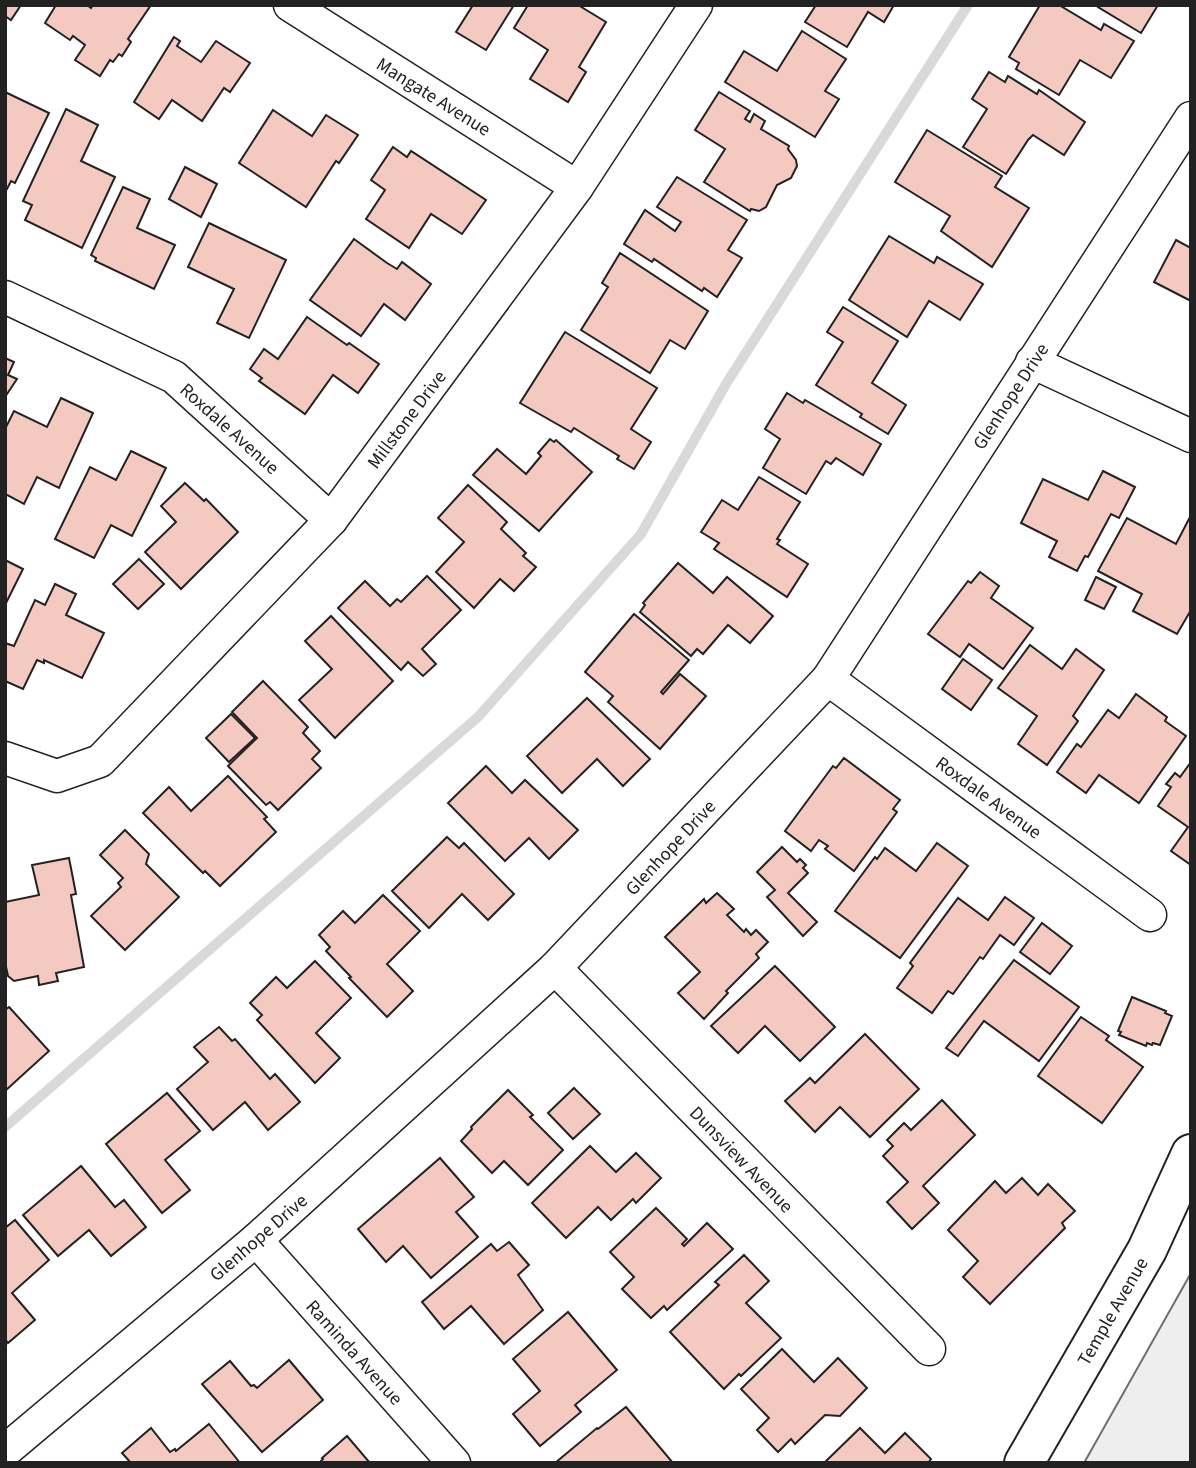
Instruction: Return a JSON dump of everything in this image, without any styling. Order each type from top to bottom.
[{"type":"main road","name":"Temple Avenue","points":[[1024,1463],[1147,1250],[1191,1154]]},
{"type":"street","name":"Mangate Avenue","points":[[290,5],[577,187]]},
{"type":"street","name":"Millstone Drive","points":[[5,758],[57,776],[100,761],[331,520],[577,187],[696,5]]},
{"type":"street","name":"Glenhope Drive","points":[[5,1451],[256,1240],[555,968],[828,679],[1191,118]]},
{"type":"street","name":"Roxdale Avenue","points":[[5,296],[174,377],[331,520]]},
{"type":"street","points":[[1032,362],[1191,436]]},
{"type":"street","name":"Roxdale Avenue","points":[[828,679],[1150,915]]},
{"type":"street","name":"Dunsview Avenue","points":[[555,968],[929,1349]]},
{"type":"street","name":"Raminda Avenue","points":[[256,1240],[454,1463]]},
{"type":"shaded area","points":[[1191,1273],[1191,1463],[1084,1463]]},
{"type":"building","points":[[5,5],[21,5],[11,20],[5,16]]},
{"type":"building","points":[[56,5],[87,5],[91,8],[93,5],[151,5],[128,39],[131,42],[122,56],[119,54],[113,62],[110,60],[100,76],[75,60],[85,45],[73,36],[70,40],[45,23]]},
{"type":"building","points":[[473,5],[514,5],[486,50],[456,32]]},
{"type":"building","points":[[528,5],[578,5],[606,22],[579,67],[586,72],[568,102],[530,79],[548,50],[514,28]]},
{"type":"building","points":[[816,5],[894,5],[884,22],[868,12],[847,47],[805,22]]},
{"type":"building","points":[[1040,5],[1059,5],[1101,30],[1104,24],[1134,41],[1111,78],[1080,60],[1059,95],[1016,69],[1019,63],[1009,57]]},
{"type":"building","points":[[1158,5],[1141,33],[1098,7]]},
{"type":"building","points":[[802,31],[846,59],[825,91],[839,99],[815,137],[725,82],[744,51],[777,71]]},
{"type":"building","points":[[174,37],[180,41],[177,46],[201,62],[216,41],[250,63],[230,92],[224,88],[202,121],[172,100],[159,119],[134,102]]},
{"type":"building","points":[[989,72],[1005,82],[1008,76],[1037,94],[1039,90],[1085,122],[1064,155],[1033,135],[1006,174],[963,147],[987,109],[972,99]]},
{"type":"building","points":[[5,92],[49,113],[15,183],[11,181],[7,189],[5,188]]},
{"type":"building","points":[[719,92],[750,111],[745,119],[750,122],[754,114],[765,121],[761,129],[789,146],[788,149],[796,160],[797,166],[791,178],[777,185],[766,207],[759,211],[750,211],[704,182],[725,149],[695,130]]},
{"type":"building","points":[[66,109],[98,125],[81,161],[115,177],[82,248],[25,220],[32,205],[23,201]]},
{"type":"building","points":[[273,110],[312,136],[326,115],[358,135],[339,163],[336,161],[306,207],[239,163]]},
{"type":"building","points":[[927,130],[1002,176],[995,187],[1029,208],[992,267],[941,231],[950,216],[895,182]]},
{"type":"building","points":[[393,147],[407,157],[411,151],[486,200],[462,234],[431,214],[409,248],[366,219],[385,190],[371,180]]},
{"type":"building","points":[[185,167],[217,184],[201,217],[169,199]]},
{"type":"building","points":[[677,177],[747,220],[728,250],[742,258],[717,297],[704,288],[702,291],[654,259],[652,262],[624,244],[645,210],[675,231],[681,222],[657,207]]},
{"type":"building","points":[[123,187],[150,199],[137,228],[175,245],[154,289],[95,261],[96,258],[91,255]]},
{"type":"building","points":[[209,223],[286,260],[249,338],[217,323],[234,289],[188,267]]},
{"type":"building","points":[[889,236],[934,263],[937,257],[983,284],[960,320],[929,301],[907,337],[849,300]]},
{"type":"building","points":[[354,239],[397,269],[402,262],[431,284],[405,320],[384,304],[361,336],[310,300]]},
{"type":"building","points":[[1176,240],[1191,248],[1191,301],[1154,282]]},
{"type":"building","points":[[620,253],[708,311],[685,349],[670,340],[650,373],[581,330],[608,287],[602,283]]},
{"type":"building","points":[[843,307],[898,341],[872,383],[906,405],[888,434],[816,385],[843,342],[827,332]]},
{"type":"building","points":[[307,317],[379,364],[358,393],[333,375],[305,414],[259,381],[262,378],[250,369],[264,349],[278,359]]},
{"type":"building","points":[[565,332],[657,388],[631,429],[651,442],[634,469],[617,459],[619,456],[574,428],[571,432],[520,403]]},
{"type":"building","points":[[5,358],[14,362],[8,375],[17,379],[5,397]]},
{"type":"building","points":[[787,393],[803,403],[805,400],[881,444],[863,475],[836,458],[831,464],[826,461],[806,494],[763,468],[780,439],[765,429]]},
{"type":"building","points":[[61,398],[93,413],[59,488],[37,477],[24,504],[5,494],[5,429],[14,411],[47,427]]},
{"type":"building","points":[[550,439],[554,442],[556,440],[592,472],[539,531],[473,475],[497,449],[526,474],[541,456],[538,453]]},
{"type":"building","points":[[131,451],[166,468],[132,536],[111,525],[94,558],[55,539],[90,467],[116,480]]},
{"type":"building","points":[[1103,471],[1135,487],[1119,518],[1111,514],[1088,557],[1085,556],[1077,571],[1049,557],[1057,541],[1021,523],[1043,479],[1088,500]]},
{"type":"building","points":[[759,477],[800,502],[777,539],[780,540],[777,544],[808,564],[787,597],[714,549],[719,543],[701,532],[722,500],[738,510]]},
{"type":"building","points":[[185,483],[204,501],[206,499],[238,532],[181,589],[145,552],[176,522],[161,506]]},
{"type":"building","points":[[468,485],[507,522],[501,529],[526,553],[523,556],[536,567],[514,591],[500,579],[474,608],[436,572],[464,542],[438,518]]},
{"type":"building","points":[[1190,517],[1191,610],[1177,634],[1133,611],[1142,594],[1098,571],[1127,518],[1176,544]]},
{"type":"building","points":[[139,559],[164,584],[138,609],[113,584]]},
{"type":"building","points":[[5,560],[23,569],[5,605]]},
{"type":"building","points":[[678,563],[713,593],[727,577],[773,616],[750,643],[728,625],[703,654],[697,649],[691,656],[640,612],[645,605],[643,603]]},
{"type":"building","points":[[980,572],[999,586],[991,598],[1033,628],[1003,669],[969,644],[960,657],[928,634],[968,581],[971,583]]},
{"type":"building","points":[[427,576],[461,610],[422,649],[436,664],[423,676],[408,662],[401,670],[338,608],[365,581],[390,606],[397,599],[401,602]]},
{"type":"building","points":[[1096,577],[1116,587],[1104,609],[1085,600]]},
{"type":"building","points":[[55,584],[76,594],[66,615],[104,633],[82,678],[44,660],[44,663],[37,660],[23,689],[5,681],[5,643],[14,646],[35,600],[45,605]]},
{"type":"building","points":[[634,614],[689,660],[661,692],[663,694],[680,674],[706,696],[660,749],[608,702],[613,696],[585,672]]},
{"type":"building","points":[[331,616],[393,681],[335,738],[299,700],[332,669],[305,641]]},
{"type":"building","points":[[1030,645],[1062,669],[1076,649],[1104,670],[1073,716],[1078,721],[1047,765],[1018,744],[1037,716],[998,688]]},
{"type":"building","points":[[963,659],[992,680],[971,710],[942,689]]},
{"type":"building","points":[[263,681],[308,727],[303,733],[320,751],[312,759],[321,768],[278,810],[270,802],[266,805],[228,766],[257,738],[232,712]]},
{"type":"building","points":[[1136,694],[1167,717],[1165,721],[1186,736],[1139,803],[1099,775],[1086,793],[1057,772],[1077,744],[1081,747],[1108,710],[1119,718]]},
{"type":"building","points":[[587,698],[650,759],[623,786],[597,759],[562,793],[527,756]]},
{"type":"building","points":[[231,714],[255,738],[229,762],[206,738]]},
{"type":"building","points":[[844,758],[900,800],[893,809],[897,812],[854,871],[825,849],[828,846],[819,840],[811,851],[785,831],[833,766],[836,768]]},
{"type":"building","points":[[1191,762],[1191,865],[1171,851],[1188,827],[1158,806],[1171,787],[1166,784],[1175,773],[1180,777]]},
{"type":"building","points":[[486,766],[512,793],[525,780],[578,830],[549,859],[529,838],[505,861],[448,803]]},
{"type":"building","points":[[228,776],[267,817],[264,819],[276,832],[220,886],[205,871],[203,873],[143,813],[169,787],[191,811]]},
{"type":"building","points":[[125,830],[149,854],[146,864],[179,897],[125,950],[91,916],[121,887],[118,883],[123,878],[100,855]]},
{"type":"building","points":[[447,837],[459,848],[464,843],[514,894],[488,920],[462,894],[429,928],[392,891]]},
{"type":"building","points":[[937,843],[968,866],[900,958],[835,911],[875,857],[877,859],[885,848],[916,871]]},
{"type":"building","points":[[782,847],[797,862],[800,859],[806,865],[803,868],[808,873],[788,893],[817,922],[803,936],[767,897],[775,890],[757,872]]},
{"type":"building","points":[[69,858],[76,894],[71,895],[84,967],[56,973],[58,981],[39,985],[38,976],[14,981],[8,976],[5,962],[5,902],[39,895],[32,865]]},
{"type":"building","points":[[717,893],[734,909],[727,915],[744,932],[746,929],[751,935],[756,930],[768,942],[756,954],[759,958],[726,991],[728,993],[704,1019],[678,993],[700,972],[665,937],[704,899],[706,903]]},
{"type":"building","points":[[383,895],[420,931],[387,964],[413,991],[387,1017],[326,951],[330,947],[319,935],[343,911],[355,923]]},
{"type":"building","points":[[1005,897],[1034,918],[1014,945],[1000,935],[953,994],[948,991],[932,1013],[897,988],[913,966],[910,963],[958,898],[988,920]]},
{"type":"building","points":[[1042,923],[1072,946],[1050,974],[1020,952]]},
{"type":"building","points":[[1014,960],[1079,1007],[1039,1061],[984,1021],[958,1056],[946,1048]]},
{"type":"building","points":[[315,961],[351,998],[316,1033],[340,1058],[315,1083],[257,1020],[262,1015],[250,1003],[276,977],[287,988]]},
{"type":"building","points":[[775,966],[835,1027],[800,1061],[765,1026],[738,1053],[711,1026]]},
{"type":"building","points":[[1132,997],[1172,1016],[1160,1045],[1147,1043],[1146,1046],[1119,1035],[1121,1032],[1118,1031]]},
{"type":"building","points":[[9,1007],[49,1051],[5,1091],[5,1010]]},
{"type":"building","points":[[1081,1017],[1109,1036],[1106,1040],[1143,1067],[1102,1123],[1038,1076]]},
{"type":"building","points":[[219,1027],[232,1041],[235,1039],[270,1079],[275,1074],[300,1102],[268,1130],[245,1102],[213,1130],[177,1089],[208,1062],[194,1047]]},
{"type":"building","points":[[865,1034],[919,1089],[870,1137],[840,1107],[815,1132],[785,1101],[810,1078],[815,1083]]},
{"type":"building","points":[[574,1088],[600,1114],[573,1139],[548,1113]]},
{"type":"building","points":[[508,1090],[563,1150],[528,1185],[504,1161],[492,1173],[461,1141],[471,1127]]},
{"type":"building","points":[[167,1093],[200,1131],[165,1160],[190,1190],[162,1213],[106,1144]]},
{"type":"building","points":[[942,1100],[975,1135],[923,1186],[939,1203],[912,1229],[887,1202],[908,1182],[883,1156],[893,1146],[887,1140],[904,1123],[911,1130]]},
{"type":"building","points":[[590,1146],[616,1172],[636,1153],[661,1178],[636,1203],[633,1199],[611,1220],[598,1207],[566,1238],[532,1203]]},
{"type":"building","points":[[440,1158],[474,1197],[456,1212],[478,1237],[431,1278],[403,1246],[386,1262],[358,1229]]},
{"type":"building","points":[[81,1166],[115,1207],[124,1200],[146,1227],[111,1256],[89,1230],[58,1256],[23,1215]]},
{"type":"building","points":[[1022,1178],[1038,1195],[1048,1184],[1075,1211],[1062,1223],[1065,1228],[990,1304],[963,1277],[978,1261],[948,1230],[995,1181],[1006,1193]]},
{"type":"building","points":[[656,1208],[687,1239],[682,1244],[684,1246],[707,1223],[733,1249],[667,1310],[664,1306],[651,1318],[622,1289],[634,1277],[610,1252]]},
{"type":"building","points":[[15,1220],[49,1260],[12,1293],[35,1320],[8,1343],[5,1339],[5,1228]]},
{"type":"building","points":[[509,1242],[529,1265],[518,1275],[543,1310],[504,1344],[471,1306],[444,1329],[422,1302],[491,1244],[497,1251]]},
{"type":"building","points":[[744,1255],[769,1281],[746,1303],[781,1338],[724,1389],[670,1332],[719,1285],[715,1282]]},
{"type":"building","points":[[568,1312],[617,1370],[575,1405],[581,1412],[540,1446],[513,1414],[540,1391],[513,1359]]},
{"type":"building","points":[[782,1349],[814,1382],[838,1358],[867,1388],[840,1416],[825,1415],[795,1444],[791,1439],[778,1452],[757,1430],[769,1418],[741,1389]]},
{"type":"building","points":[[289,1360],[323,1400],[262,1452],[202,1384],[230,1361],[251,1386],[257,1388]]},
{"type":"building","points":[[626,1407],[673,1463],[555,1463],[597,1428]]},
{"type":"building","points":[[209,1424],[240,1463],[131,1463],[122,1453],[151,1428],[170,1452],[175,1449],[176,1451]]},
{"type":"building","points":[[860,1428],[885,1453],[905,1433],[931,1459],[928,1463],[824,1463]]},
{"type":"building","points":[[347,1436],[370,1463],[319,1463],[322,1458]]},
{"type":"waterway","points":[[5,1127],[478,717],[641,534],[726,384],[968,5]]}]
